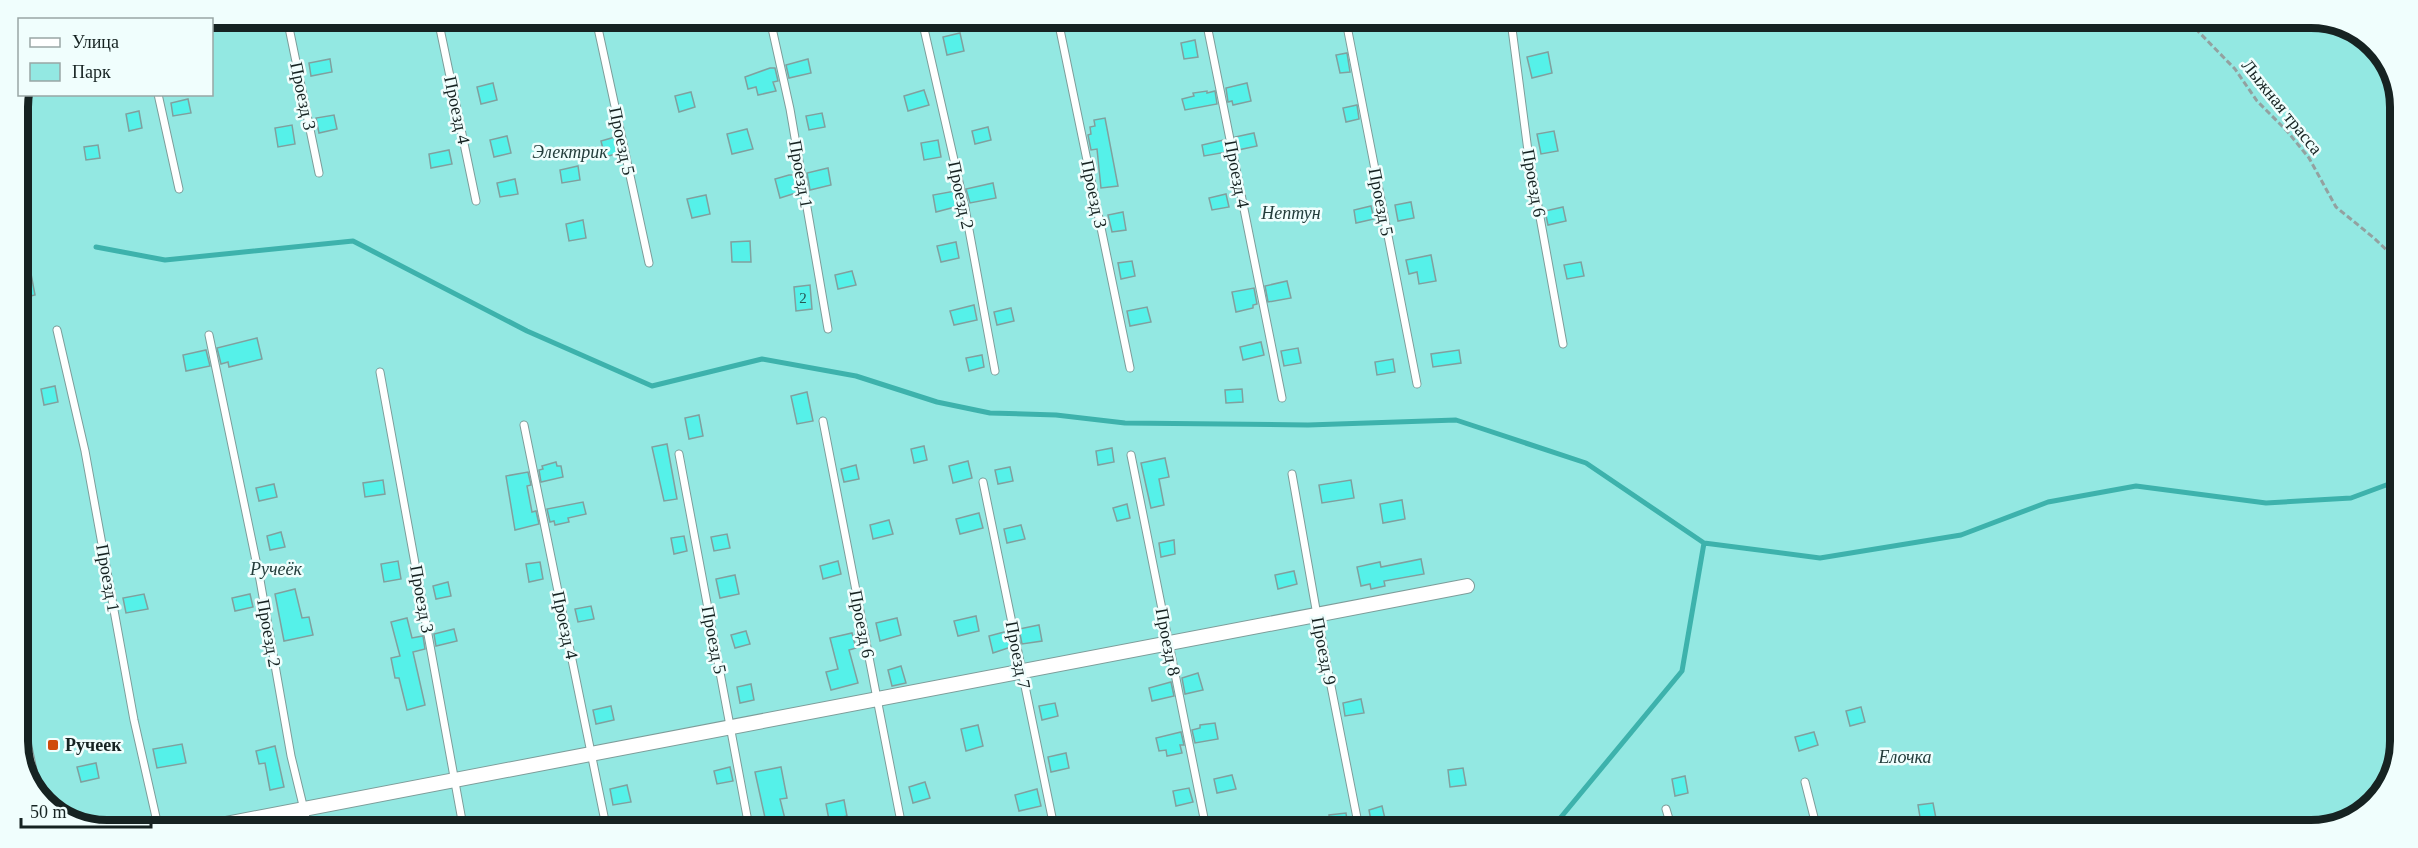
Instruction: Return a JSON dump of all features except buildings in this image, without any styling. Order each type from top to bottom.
[{"type":"street","points":[[245,820],[1467,586]]},
{"type":"lane","name":"Проезд 3","points":[[289,29],[319,173]]},
{"type":"lane","name":"Проезд 4","points":[[440,29],[476,201]]},
{"type":"lane","name":"Проезд 5","points":[[598,29],[649,263]]},
{"type":"lane","name":"Проезд 1","points":[[772,29],[790,110],[828,329]]},
{"type":"lane","name":"Проезд 2","points":[[924,29],[965,208],[994,371]]},
{"type":"lane","name":"Проезд 3","points":[[1061,29],[1130,368]]},
{"type":"lane","name":"Проезд 4","points":[[1208,29],[1282,398]]},
{"type":"lane","name":"Проезд 5","points":[[1348,29],[1417,384]]},
{"type":"lane","name":"Проезд 6","points":[[1512,29],[1528,151],[1563,344]]},
{"type":"lane","points":[[158,96],[179,189]]},
{"type":"lane","name":"Проезд 1","points":[[57,330],[85,451],[134,720],[157,820]]},
{"type":"lane","name":"Проезд 2","points":[[209,335],[260,580],[291,756],[307,820]]},
{"type":"lane","name":"Проезд 3","points":[[380,372],[462,820]]},
{"type":"lane","name":"Проезд 6","points":[[823,422],[901,820]]},
{"type":"lane","name":"Проезд 4","points":[[524,424],[605,820]]},
{"type":"lane","name":"Проезд 5","points":[[679,454],[748,820]]},
{"type":"lane","name":"Проезд 8","points":[[1131,455],[1204,820]]},
{"type":"lane","name":"Проезд 9","points":[[1292,474],[1357,820]]},
{"type":"lane","name":"Проезд 7","points":[[983,482],[1053,820]]},
{"type":"lane","points":[[1805,782],[1815,820]]},
{"type":"lane","points":[[1666,809],[1669,820]]},
{"type":"path","name":"Лыжная трасса","points":[[2196,29],[2235,69],[2257,102],[2287,131],[2309,158],[2336,207],[2389,253]]},
{"type":"green space","points":[[213,29],[2321,29],[2345,37],[2366,52],[2379,68],[2388,92],[2390,740],[2385,766],[2373,789],[2363,800],[2336,815],[2310,820],[108,820],[82,815],[55,800],[37,775],[29,746],[30,96],[213,96]]},
{"type":"waterway","points":[[96,247],[165,260],[353,241],[527,331],[652,386],[762,359],[856,376],[937,402],[990,413],[1056,415],[1125,423],[1308,425],[1456,420],[1586,463],[1704,543],[1820,558],[1961,535],[2048,502],[2136,486],[2266,503],[2351,498],[2390,484]]},
{"type":"waterway","points":[[1559,820],[1682,671],[1704,543]]},
{"type":"place","name":"Ручеек","points":[[53,745]]},
{"type":"park label","name":"Электрик","points":[[570,152]]},
{"type":"park label","name":"Нептун","points":[[1291,213]]},
{"type":"park label","name":"Ручеёк","points":[[276,569]]},
{"type":"park label","name":"Елочка","points":[[1905,757]]}]
